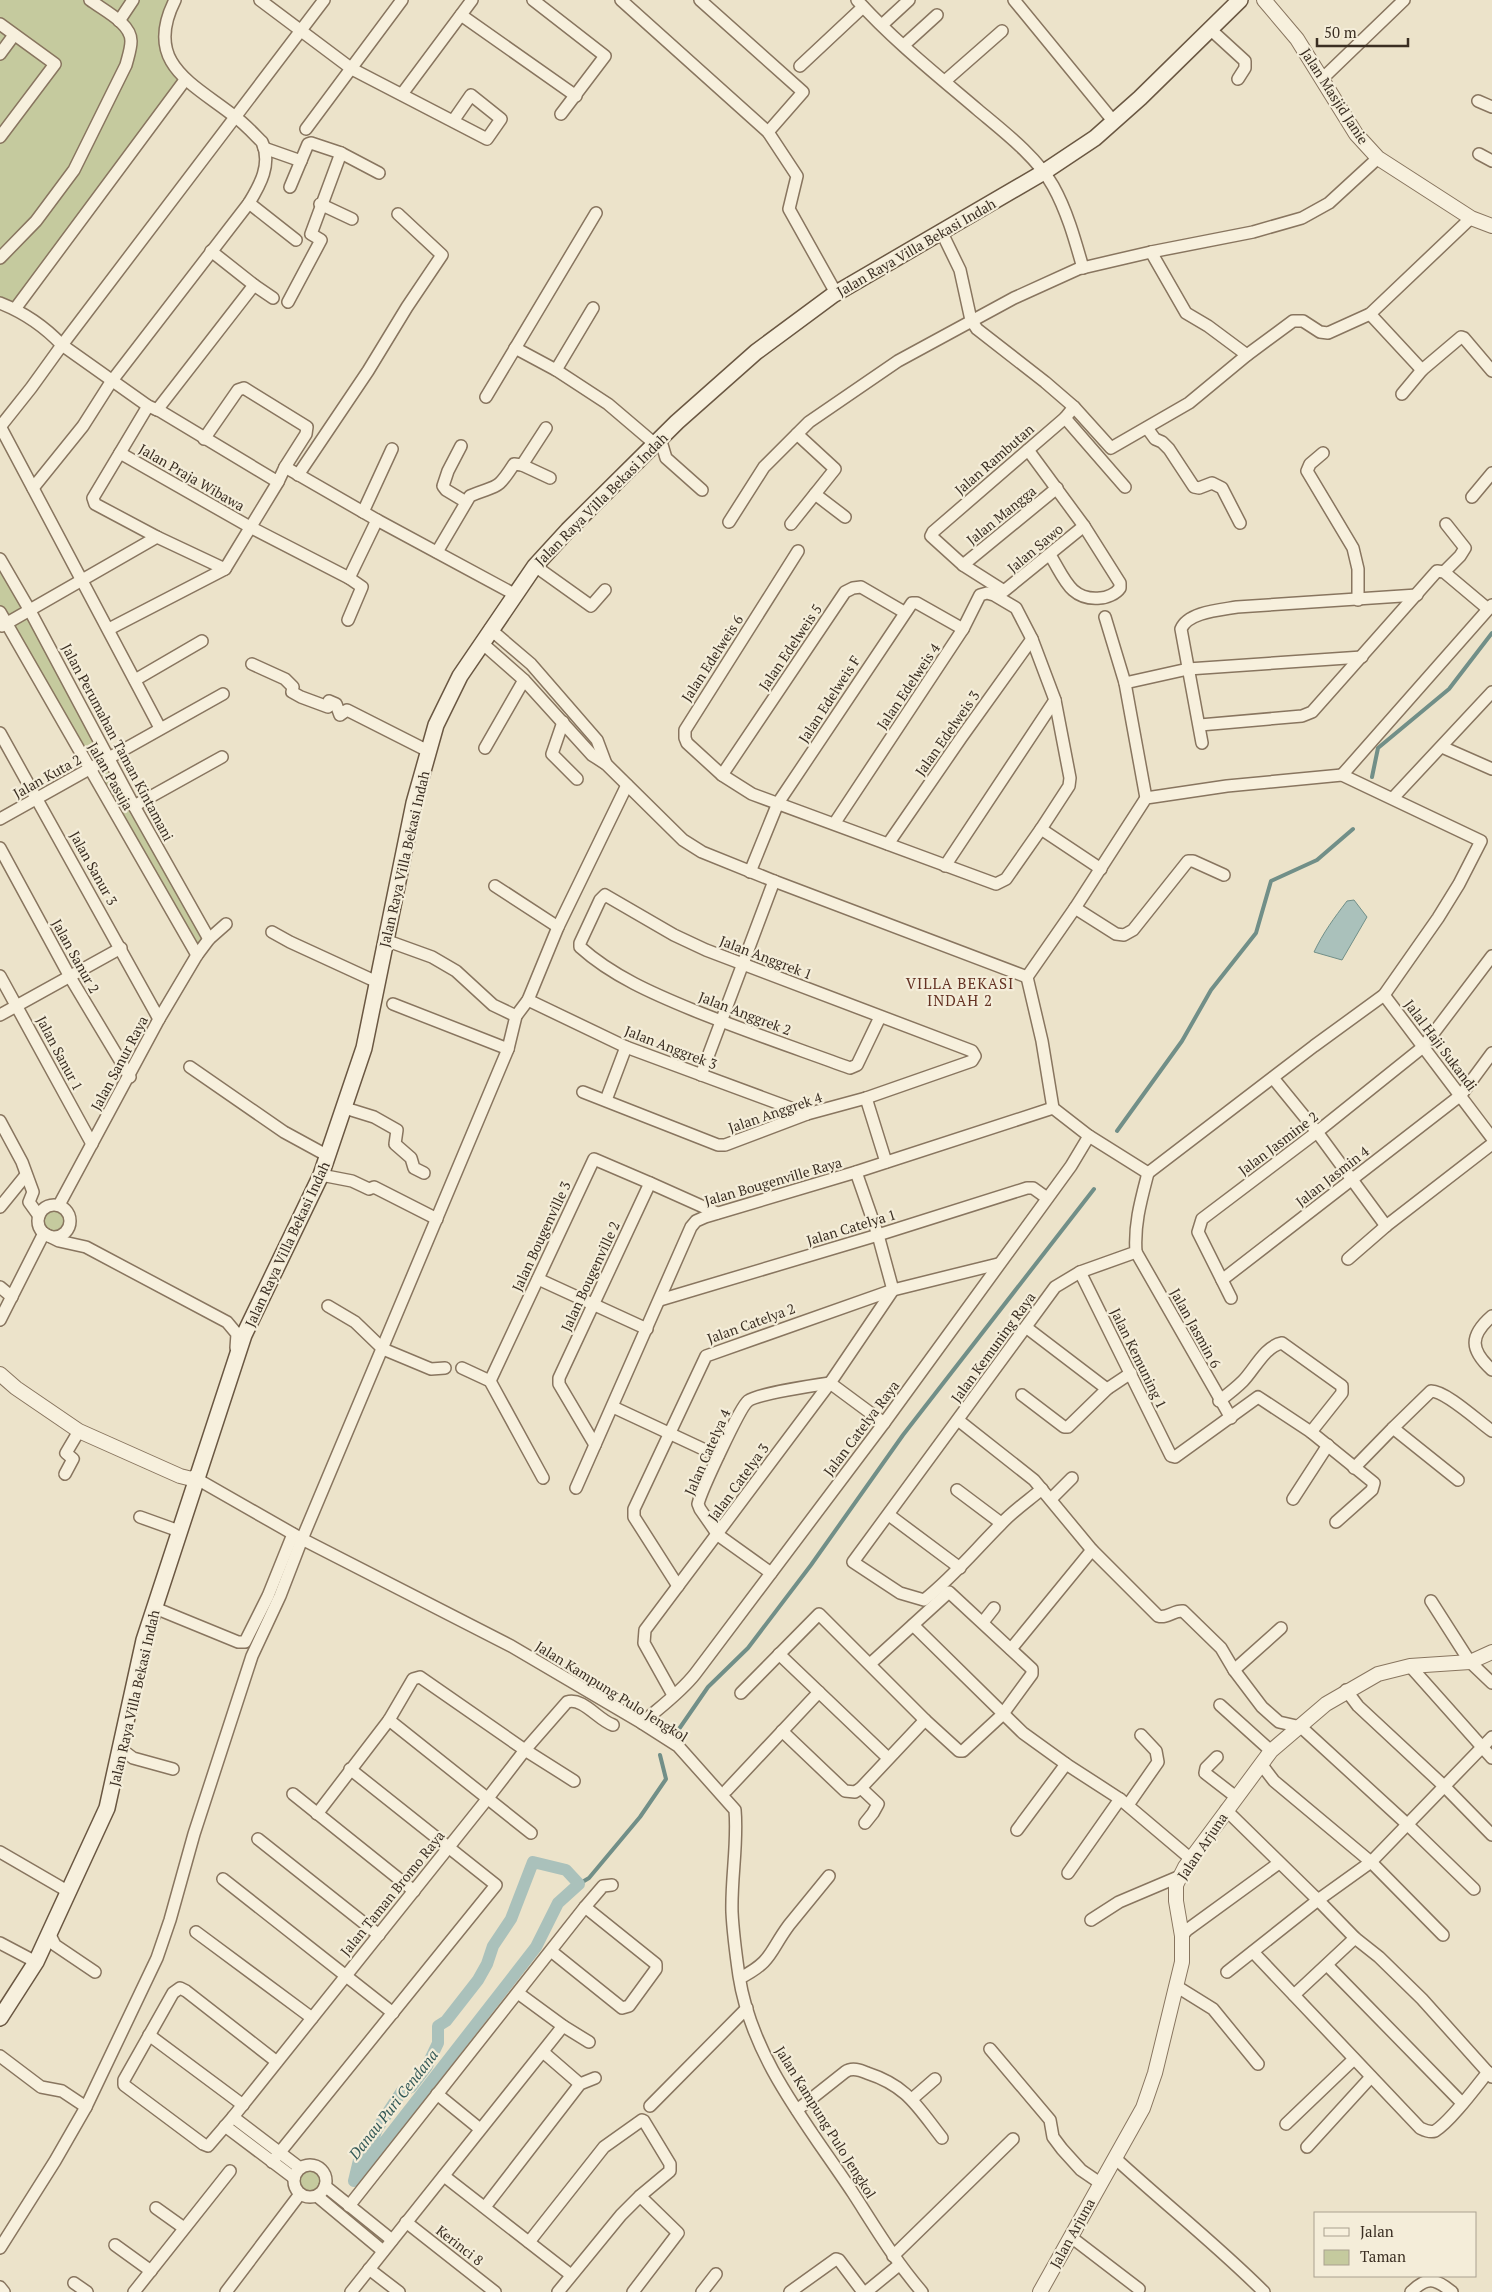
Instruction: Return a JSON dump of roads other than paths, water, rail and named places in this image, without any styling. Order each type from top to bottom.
[{"type":"main road","name":"Jalan Raya Villa Bekasi Indah","points":[[0,2018],[36,1962],[107,1808],[136,1675],[154,1608],[178,1531],[210,1443],[244,1335],[321,1175],[345,1108],[364,1048],[414,803],[436,724],[448,697],[490,629],[535,566],[568,530],[657,441],[756,352],[836,293],[1044,172],[1094,138],[1114,122],[1240,0]]},
{"type":"street","points":[[0,258],[36,221],[74,170],[126,65],[130,49],[130,34],[119,21],[90,0]]},
{"type":"street","points":[[119,21],[133,0]]},
{"type":"street","points":[[33,488],[83,426],[111,382],[249,204],[263,180],[264,148],[262,142],[236,117],[186,80],[169,59],[166,38],[167,22],[175,0]]},
{"type":"street","points":[[260,0],[352,69],[453,121]]},
{"type":"street","points":[[160,728],[0,427],[32,388],[62,345],[324,0]]},
{"type":"street","points":[[306,129],[402,0]]},
{"type":"street","points":[[402,94],[472,0]]},
{"type":"street","points":[[533,0],[605,56],[561,114]]},
{"type":"street","points":[[621,0],[768,132],[797,176],[789,209],[836,293]]},
{"type":"street","points":[[700,0],[803,92],[768,132]]},
{"type":"street","points":[[882,24],[910,0]]},
{"type":"street","points":[[1014,0],[1114,122]]},
{"type":"street","name":"Jalan Masjid Janie","points":[[1264,0],[1297,39],[1323,78],[1356,134],[1378,158],[1471,218],[1492,226]]},
{"type":"street","points":[[1323,78],[1404,0]]},
{"type":"street","points":[[800,66],[860,3],[904,45],[1003,131],[1044,172],[1053,185],[1070,224],[1083,268]]},
{"type":"street","points":[[461,15],[576,96]]},
{"type":"street","points":[[904,45],[937,15]]},
{"type":"street","points":[[0,24],[55,64],[0,137]]},
{"type":"street","points":[[1210,29],[1245,61],[1245,68],[1238,79]]},
{"type":"street","points":[[945,81],[1002,31]]},
{"type":"street","points":[[0,54],[14,35]]},
{"type":"street","points":[[15,309],[186,80]]},
{"type":"street","points":[[1478,101],[1492,107]]},
{"type":"street","points":[[290,187],[308,144],[311,143],[341,153],[378,173]]},
{"type":"street","points":[[264,148],[301,161]]},
{"type":"street","points":[[288,302],[321,240],[310,234],[320,213],[320,204],[341,153]]},
{"type":"street","points":[[1479,154],[1492,161]]},
{"type":"street","points":[[729,522],[764,467],[797,434],[841,399],[890,367],[971,320],[1048,282],[1083,268],[1151,252],[1253,232],[1302,218],[1329,203],[1378,158]]},
{"type":"street","points":[[249,204],[296,240]]},
{"type":"street","points":[[320,204],[352,219]]},
{"type":"street","points":[[486,397],[596,213]]},
{"type":"street","points":[[298,475],[368,371],[407,307],[442,255],[398,214]]},
{"type":"street","points":[[942,233],[962,277],[971,320],[984,336],[1032,371],[1074,407],[1110,448],[1189,403],[1247,355],[1293,321],[1303,320],[1320,332],[1328,334],[1370,314],[1471,218]]},
{"type":"street","points":[[211,251],[273,298]]},
{"type":"street","points":[[1151,252],[1186,313],[1208,326],[1247,355]]},
{"type":"street","points":[[224,569],[156,537],[95,504],[93,498],[120,453],[152,408],[254,285]]},
{"type":"street","points":[[0,302],[15,309],[52,334],[62,345],[111,382],[278,482]]},
{"type":"street","points":[[556,370],[593,308]]},
{"type":"street","points":[[1370,314],[1422,370]]},
{"type":"street","points":[[1402,394],[1422,370],[1461,337],[1464,338],[1492,371]]},
{"type":"street","points":[[515,348],[556,370],[608,404],[657,441],[666,458],[702,490]]},
{"type":"street","points":[[109,629],[224,569],[278,482],[285,467],[306,434],[307,428],[244,388],[236,392],[204,438]]},
{"type":"street","name":"Jalan Rambutan","points":[[963,565],[932,537],[932,533],[1065,418],[1074,407]]},
{"type":"street","points":[[1065,418],[1125,487]]},
{"type":"street","points":[[522,465],[546,428]]},
{"type":"street","points":[[1147,428],[1155,439],[1162,442],[1169,449],[1194,488],[1212,483],[1222,488],[1240,523]]},
{"type":"street","points":[[791,524],[835,469],[797,434]]},
{"type":"street","points":[[461,446],[448,471],[443,486],[446,490],[466,502]]},
{"type":"street","points":[[363,512],[392,449]]},
{"type":"street","points":[[1028,450],[1084,526],[1120,583],[1118,591],[1104,598],[1088,599],[1078,596],[1050,555]]},
{"type":"street","points":[[1323,452],[1310,464],[1307,472],[1353,548],[1358,569],[1358,600]]},
{"type":"street","name":"Jalan Praja Wibawa","points":[[120,453],[250,527],[349,578]]},
{"type":"street","points":[[437,552],[470,496],[490,490],[500,484],[514,464],[522,465],[550,478]]},
{"type":"street","points":[[285,467],[377,520],[514,594]]},
{"type":"street","points":[[1472,497],[1492,473]]},
{"type":"street","name":"Jalan Mangga","points":[[963,565],[1057,488]]},
{"type":"street","points":[[815,494],[845,517]]},
{"type":"street","points":[[348,620],[362,587],[349,578],[377,520]]},
{"type":"street","points":[[1444,572],[1460,556],[1465,548],[1446,524]]},
{"type":"street","name":"Jalan Sawo","points":[[963,565],[1004,591],[1084,526]]},
{"type":"street","points":[[3,625],[156,537]]},
{"type":"street","name":"Jalan Edelweis 6","points":[[798,552],[685,730],[685,738],[688,743],[722,775],[752,794],[992,883],[1000,884],[1006,879],[1041,829]]},
{"type":"street","name":"Jalan Perumahan Taman Kintamani","points":[[0,559],[29,609],[134,806],[209,939]]},
{"type":"street","points":[[535,566],[591,606],[605,590]]},
{"type":"street","points":[[1200,725],[1307,714],[1317,708],[1417,595],[1434,572],[1444,572],[1490,607],[1342,775]]},
{"type":"street","name":"Jalan Edelweis 5","points":[[722,775],[845,592],[861,587],[904,612]]},
{"type":"street","name":"Jalan Edelweis 4","points":[[834,824],[963,629],[980,595],[994,595],[1016,608],[1032,639]]},
{"type":"street","points":[[1202,743],[1181,630],[1189,619],[1237,607],[1417,595]]},
{"type":"street","points":[[904,612],[912,603],[916,603],[963,629]]},
{"type":"street","name":"Jalan Pasuja","points":[[0,612],[3,625],[90,769],[197,955]]},
{"type":"street","name":"Jalan Edelweis F","points":[[750,872],[778,803],[904,612]]},
{"type":"street","points":[[1105,617],[1125,684],[1146,798],[1101,869],[1027,977],[1042,1041],[1053,1108],[1089,1136],[1148,1173]]},
{"type":"street","points":[[490,629],[531,664],[597,740],[606,764]]},
{"type":"street","points":[[1032,639],[1055,700],[1070,782],[1041,829],[1101,869]]},
{"type":"street","name":"Jalan Edelweis 3","points":[[888,844],[1032,639]]},
{"type":"street","points":[[135,680],[202,641]]},
{"type":"street","points":[[482,643],[524,680],[592,755],[606,764],[683,840],[702,852],[1027,977]]},
{"type":"street","points":[[1125,684],[1188,670],[1362,657]]},
{"type":"street","points":[[252,664],[285,680],[293,686],[292,692],[301,697],[328,707],[329,701],[336,704],[340,715],[347,710],[428,751]]},
{"type":"street","points":[[485,748],[524,680]]},
{"type":"street","points":[[1393,798],[1492,692]]},
{"type":"street","name":"Jalan Kuta 2","points":[[0,819],[223,694]]},
{"type":"street","points":[[945,866],[1055,700]]},
{"type":"street","points":[[564,722],[552,754],[577,779]]},
{"type":"street","name":"Jalan Sanur 3","points":[[0,733],[159,1019]]},
{"type":"street","points":[[1442,747],[1492,769]]},
{"type":"street","points":[[134,806],[222,757]]},
{"type":"street","points":[[1136,1252],[1134,1232],[1136,1218],[1148,1173],[1384,995],[1438,918],[1486,842],[1342,775],[1227,786],[1146,798]]},
{"type":"street","points":[[154,1608],[238,1642],[246,1642],[251,1634],[382,1349],[508,1049],[516,1016],[528,1000],[558,927],[627,785]]},
{"type":"street","name":"Jalan Sanur 2","points":[[0,848],[70,977],[130,1077]]},
{"type":"street","points":[[1075,908],[1116,934],[1124,936],[1133,930],[1188,861],[1193,861],[1224,875]]},
{"type":"street","points":[[701,1075],[744,965],[774,881]]},
{"type":"street","points":[[495,886],[558,927]]},
{"type":"street","name":"Jalan Anggrek 1","points":[[580,947],[580,943],[600,900],[606,895],[674,935],[744,965],[972,1051],[975,1056]]},
{"type":"street","name":"Jalan Sanur Raya","points":[[59,1205],[130,1077],[159,1019],[197,955],[209,939],[226,924]]},
{"type":"street","points":[[272,932],[377,982]]},
{"type":"street","points":[[385,940],[432,957],[456,971],[493,1005],[516,1016]]},
{"type":"street","name":"Jalan Anggrek 2","points":[[580,947],[604,966],[632,982],[722,1022],[850,1068],[857,1065],[880,1017]]},
{"type":"street","points":[[0,1015],[121,948]]},
{"type":"street","name":"Jalan Jasmine 2","points":[[1231,1298],[1198,1232],[1200,1222],[1317,1132],[1422,1047],[1492,956]]},
{"type":"street","name":"Jalan Sanur 1","points":[[0,976],[92,1144]]},
{"type":"street","name":"Jalal Haji Sukandi","points":[[1384,995],[1492,1138]]},
{"type":"street","name":"Jalan Anggrek 3","points":[[528,1000],[626,1047],[807,1114]]},
{"type":"street","points":[[392,1004],[508,1049]]},
{"type":"street","points":[[606,1100],[626,1047]]},
{"type":"street","name":"Jalan Jasmin 4","points":[[1222,1280],[1461,1095],[1492,1053]]},
{"type":"street","name":"Jalan Anggrek 4","points":[[584,1092],[722,1145],[807,1114],[866,1098],[972,1061],[975,1056]]},
{"type":"street","points":[[190,1067],[284,1132],[328,1156]]},
{"type":"street","points":[[1273,1078],[1317,1132],[1386,1226]]},
{"type":"street","points":[[866,1098],[886,1162]]},
{"type":"street","points":[[345,1108],[374,1117],[398,1130],[395,1144],[411,1158],[414,1168],[424,1173]]},
{"type":"street","name":"Jalan Bougenville Raya","points":[[576,1488],[648,1329],[691,1227],[702,1218],[856,1172],[1053,1108]]},
{"type":"street","points":[[0,1121],[22,1162],[33,1192],[29,1202],[39,1216],[39,1227],[45,1234],[59,1241],[86,1247],[226,1322],[237,1334],[228,1383]]},
{"type":"street","name":"Jalan Catelya Raya","points":[[642,1723],[672,1695],[687,1684],[884,1423],[1071,1166],[1089,1136]]},
{"type":"street","points":[[1348,1259],[1386,1226],[1492,1144]]},
{"type":"street","name":"Jalan Bougenville 3","points":[[490,1380],[538,1279],[589,1157],[650,1183]]},
{"type":"street","points":[[856,1172],[878,1235],[893,1290]]},
{"type":"street","points":[[0,1207],[26,1175]]},
{"type":"street","points":[[321,1175],[352,1181],[368,1189],[374,1187],[437,1219]]},
{"type":"street","points":[[650,1183],[717,1213]]},
{"type":"street","name":"Jalan Bougenville 2","points":[[595,1446],[558,1381],[592,1304],[650,1183]]},
{"type":"street","name":"Jalan Catelya 1","points":[[660,1300],[1027,1188],[1033,1188],[1047,1198]]},
{"type":"street","points":[[39,1216],[46,1207],[59,1205],[70,1215],[69,1228],[60,1236],[45,1234]]},
{"type":"street","points":[[0,1320],[45,1234]]},
{"type":"street","name":"Jalan Kemuning Raya","points":[[960,1568],[924,1600],[900,1593],[853,1560],[889,1515],[1056,1287],[1080,1272],[1136,1252]]},
{"type":"street","name":"Jalan Jasmin 6","points":[[1136,1252],[1230,1418]]},
{"type":"street","name":"Jalan Catelya 2","points":[[678,1586],[634,1512],[634,1505],[670,1433],[703,1358],[708,1354],[893,1290],[998,1264]]},
{"type":"street","name":"Jalan Kemuning 1","points":[[1080,1272],[1131,1373],[1169,1455],[1175,1457],[1230,1418]]},
{"type":"street","points":[[538,1279],[648,1329]]},
{"type":"street","points":[[0,1287],[12,1297]]},
{"type":"street","name":"Jalan Catelya 3","points":[[672,1695],[644,1643],[646,1630],[830,1382],[893,1290]]},
{"type":"street","points":[[328,1306],[355,1322],[382,1349],[431,1369],[445,1368]]},
{"type":"street","points":[[1492,1316],[1478,1331],[1475,1343],[1480,1359],[1492,1370]]},
{"type":"street","points":[[1027,1328],[1107,1389]]},
{"type":"street","points":[[1219,1401],[1244,1380],[1264,1355],[1281,1343],[1341,1385],[1342,1393],[1311,1432]]},
{"type":"street","points":[[462,1368],[490,1380],[543,1478]]},
{"type":"street","points":[[1022,1395],[1064,1427],[1068,1427],[1107,1389],[1131,1373]]},
{"type":"street","points":[[0,1374],[16,1388],[79,1431],[180,1476],[192,1479],[198,1477]]},
{"type":"street","points":[[1244,1380],[1258,1397],[1311,1432],[1373,1482],[1374,1486],[1336,1522]]},
{"type":"street","points":[[830,1382],[884,1423]]},
{"type":"street","name":"Jalan Catelya 4","points":[[718,1535],[698,1504],[718,1456],[749,1400],[830,1382]]},
{"type":"street","points":[[1354,1468],[1429,1393],[1435,1391],[1492,1431]]},
{"type":"street","points":[[1230,1418],[1258,1397]]},
{"type":"street","points":[[613,1407],[718,1456]]},
{"type":"street","points":[[958,1420],[1034,1480],[1092,1550],[1158,1616],[1163,1617],[1183,1611],[1221,1648],[1234,1670],[1268,1712],[1279,1722],[1301,1727],[1408,1825],[1474,1889]]},
{"type":"street","points":[[1393,1428],[1458,1480]]},
{"type":"street","points":[[65,1474],[73,1460],[66,1453],[79,1431]]},
{"type":"street","points":[[1293,1499],[1328,1446]]},
{"type":"street","name":"Jalan Kampung Pulo Jengkol","points":[[198,1477],[297,1536],[511,1646],[642,1723],[678,1746],[735,1810],[732,1912],[740,1978],[747,2008],[765,2058],[896,2261],[922,2292]]},
{"type":"street","points":[[1051,1499],[1072,1478]]},
{"type":"street","points":[[889,1515],[960,1568],[1002,1523],[1042,1489]]},
{"type":"street","points":[[957,1490],[1002,1523]]},
{"type":"street","points":[[140,1517],[178,1531]]},
{"type":"street","points":[[718,1535],[771,1573]]},
{"type":"street","points":[[0,2248],[55,2162],[86,2106],[163,1941],[194,1834],[252,1656],[280,1596],[297,1536]]},
{"type":"street","points":[[1011,1648],[1092,1550]]},
{"type":"street","points":[[740,1692],[819,1614],[925,1720],[962,1752],[1002,1715],[1032,1674],[1032,1669],[1011,1648],[949,1592],[870,1664]]},
{"type":"street","points":[[1431,1601],[1470,1662],[1492,1683]]},
{"type":"street","points":[[984,1622],[994,1608]]},
{"type":"street","points":[[913,1625],[1002,1715],[1023,1733],[1124,1802],[1191,1859]]},
{"type":"street","points":[[1234,1670],[1281,1628]]},
{"type":"street","points":[[238,1642],[252,1656]]},
{"type":"street","name":"Jalan Arjuna","points":[[1040,2292],[1144,2108],[1182,1962],[1182,1936],[1176,1901],[1178,1877],[1226,1810],[1272,1751],[1326,1704],[1346,1690],[1378,1674],[1410,1666],[1470,1662],[1492,1652]]},
{"type":"street","points":[[779,1654],[888,1758]]},
{"type":"street","points":[[1410,1666],[1481,1748],[1492,1758]]},
{"type":"street","points":[[318,1814],[388,1720],[414,1678],[420,1677],[525,1750],[574,1781]]},
{"type":"street","points":[[1346,1690],[1358,1706],[1445,1787],[1492,1835]]},
{"type":"street","points":[[727,1790],[819,1692]]},
{"type":"street","name":"Jalan Taman Bromo Raya","points":[[149,2035],[124,2080],[124,2085],[208,2146],[243,2105],[525,1750],[569,1701],[582,1704],[613,1725]]},
{"type":"street","points":[[1220,1705],[1272,1751]]},
{"type":"street","points":[[388,1720],[531,1833]]},
{"type":"street","points":[[782,1731],[845,1791],[855,1792],[861,1788],[925,1720]]},
{"type":"street","points":[[1068,1873],[1158,1762],[1156,1751],[1141,1734]]},
{"type":"street","points":[[1227,1972],[1318,1900],[1371,1862],[1492,1737]]},
{"type":"street","points":[[121,1749],[133,1758],[173,1769]]},
{"type":"street","points":[[1217,1757],[1206,1768],[1205,1773],[1236,1797]]},
{"type":"street","points":[[1017,1830],[1066,1764]]},
{"type":"street","points":[[1261,1764],[1274,1781],[1371,1862],[1443,1935]]},
{"type":"street","points":[[276,2157],[496,1885],[350,1769]]},
{"type":"street","points":[[861,1788],[878,1804],[865,1823]]},
{"type":"street","points":[[293,1794],[414,1891]]},
{"type":"street","points":[[1226,1810],[1354,1938],[1379,1957],[1422,1998],[1490,2074],[1435,2130],[1426,2131],[1420,2128],[1253,1952]]},
{"type":"street","points":[[258,1839],[378,1935]]},
{"type":"street","points":[[0,1852],[69,1892]]},
{"type":"street","points":[[1182,1936],[1187,1930],[1279,1863]]},
{"type":"street","points":[[740,1978],[767,1961],[789,1925],[829,1876]]},
{"type":"street","points":[[1091,1920],[1119,1902],[1178,1877]]},
{"type":"street","points":[[223,1879],[393,2013]]},
{"type":"street","points":[[349,2206],[585,1907],[603,1886],[612,1885]]},
{"type":"street","points":[[550,1951],[622,2008],[629,2006],[656,1969],[656,1964],[585,1907]]},
{"type":"street","points":[[196,1932],[312,2018]]},
{"type":"street","points":[[49,1933],[55,1945],[95,1972]]},
{"type":"street","points":[[1294,1995],[1354,1938]]},
{"type":"street","points":[[0,1943],[36,1962]]},
{"type":"street","points":[[1327,1965],[1462,2103]]},
{"type":"street","points":[[1176,1986],[1214,2009],[1258,2064]]},
{"type":"street","points":[[243,2105],[149,2035],[175,1990],[182,1989],[277,2062]]},
{"type":"street","points":[[518,1993],[563,2026],[589,2042]]},
{"type":"street","points":[[650,2106],[747,2008]]},
{"type":"street","points":[[351,2292],[563,2026]]},
{"type":"street","points":[[990,2049],[1050,2120],[1053,2137],[1062,2149],[1081,2170],[1100,2183]]},
{"type":"street","points":[[543,2052],[580,2084]]},
{"type":"street","points":[[0,2056],[41,2087],[62,2091],[86,2106]]},
{"type":"street","points":[[1286,2124],[1354,2059]]},
{"type":"street","points":[[797,2110],[849,2069],[887,2079],[901,2088],[912,2099],[942,2138]]},
{"type":"street","points":[[1307,2147],[1371,2077]]},
{"type":"street","points":[[484,2207],[580,2084],[595,2078]]},
{"type":"street","points":[[912,2099],[935,2079]]},
{"type":"street","points":[[437,2094],[480,2129]]},
{"type":"street","points":[[529,2242],[604,2146],[642,2120],[665,2147],[670,2171],[640,2196],[571,2274],[558,2292]]},
{"type":"street","points":[[229,2122],[297,2173]]},
{"type":"street","points":[[790,2292],[836,2259],[839,2260],[864,2292],[1013,2139]]},
{"type":"street","points":[[1116,2159],[1162,2201],[1228,2256],[1264,2292]]},
{"type":"street","points":[[310,2165],[319,2168],[325,2176],[325,2186],[317,2196],[308,2198],[300,2194],[294,2187],[297,2173],[310,2165]]},
{"type":"street","points":[[134,2292],[230,2171]]},
{"type":"street","points":[[444,2176],[571,2274]]},
{"type":"street","points":[[325,2186],[392,2240]]},
{"type":"street","points":[[226,2292],[300,2194]]},
{"type":"street","points":[[317,2196],[383,2251]]},
{"type":"street","points":[[633,2292],[678,2233],[640,2196]]},
{"type":"street","points":[[156,2208],[184,2228]]},
{"type":"street","name":"Kerinci 8","points":[[406,2222],[496,2292]]},
{"type":"street","points":[[1071,2237],[1140,2288]]},
{"type":"street","points":[[115,2245],[151,2271]]},
{"type":"street","points":[[370,2269],[399,2292]]},
{"type":"street","points":[[702,2292],[716,2274]]},
{"type":"street","points":[[1411,2292],[1430,2278],[1452,2292]]},
{"type":"street","points":[[74,2283],[87,2292]]},
{"type":"street","points":[[0,2287],[4,2292]]},
{"type":"water","points":[[1354,900],[1367,917],[1342,960],[1314,952],[1321,938],[1347,901]]},
{"type":"waterway","points":[[1372,777],[1378,748],[1449,689],[1492,633]]},
{"type":"waterway","points":[[1117,1131],[1182,1041],[1211,990],[1256,933],[1271,881],[1317,860],[1353,829]]},
{"type":"waterway","points":[[679,1729],[708,1687],[748,1648],[811,1565],[903,1435],[1094,1189]]},
{"type":"waterway","points":[[550,1866],[566,1870],[579,1884],[589,1878],[640,1817],[666,1779],[660,1755]]},
{"type":"waterway","name":"Danau Puri Cendana","points":[[533,1862],[566,1870],[579,1884],[558,1903],[536,1947],[354,2181],[361,2152],[369,2149],[377,2129],[402,2091],[411,2087],[427,2066],[438,2043],[438,2026],[446,2021],[478,1980],[487,1964],[493,1946],[511,1919],[533,1862]]},
{"type":"district","name":"VILLA BEKASI INDAH 2","points":[[960,992]]}]
